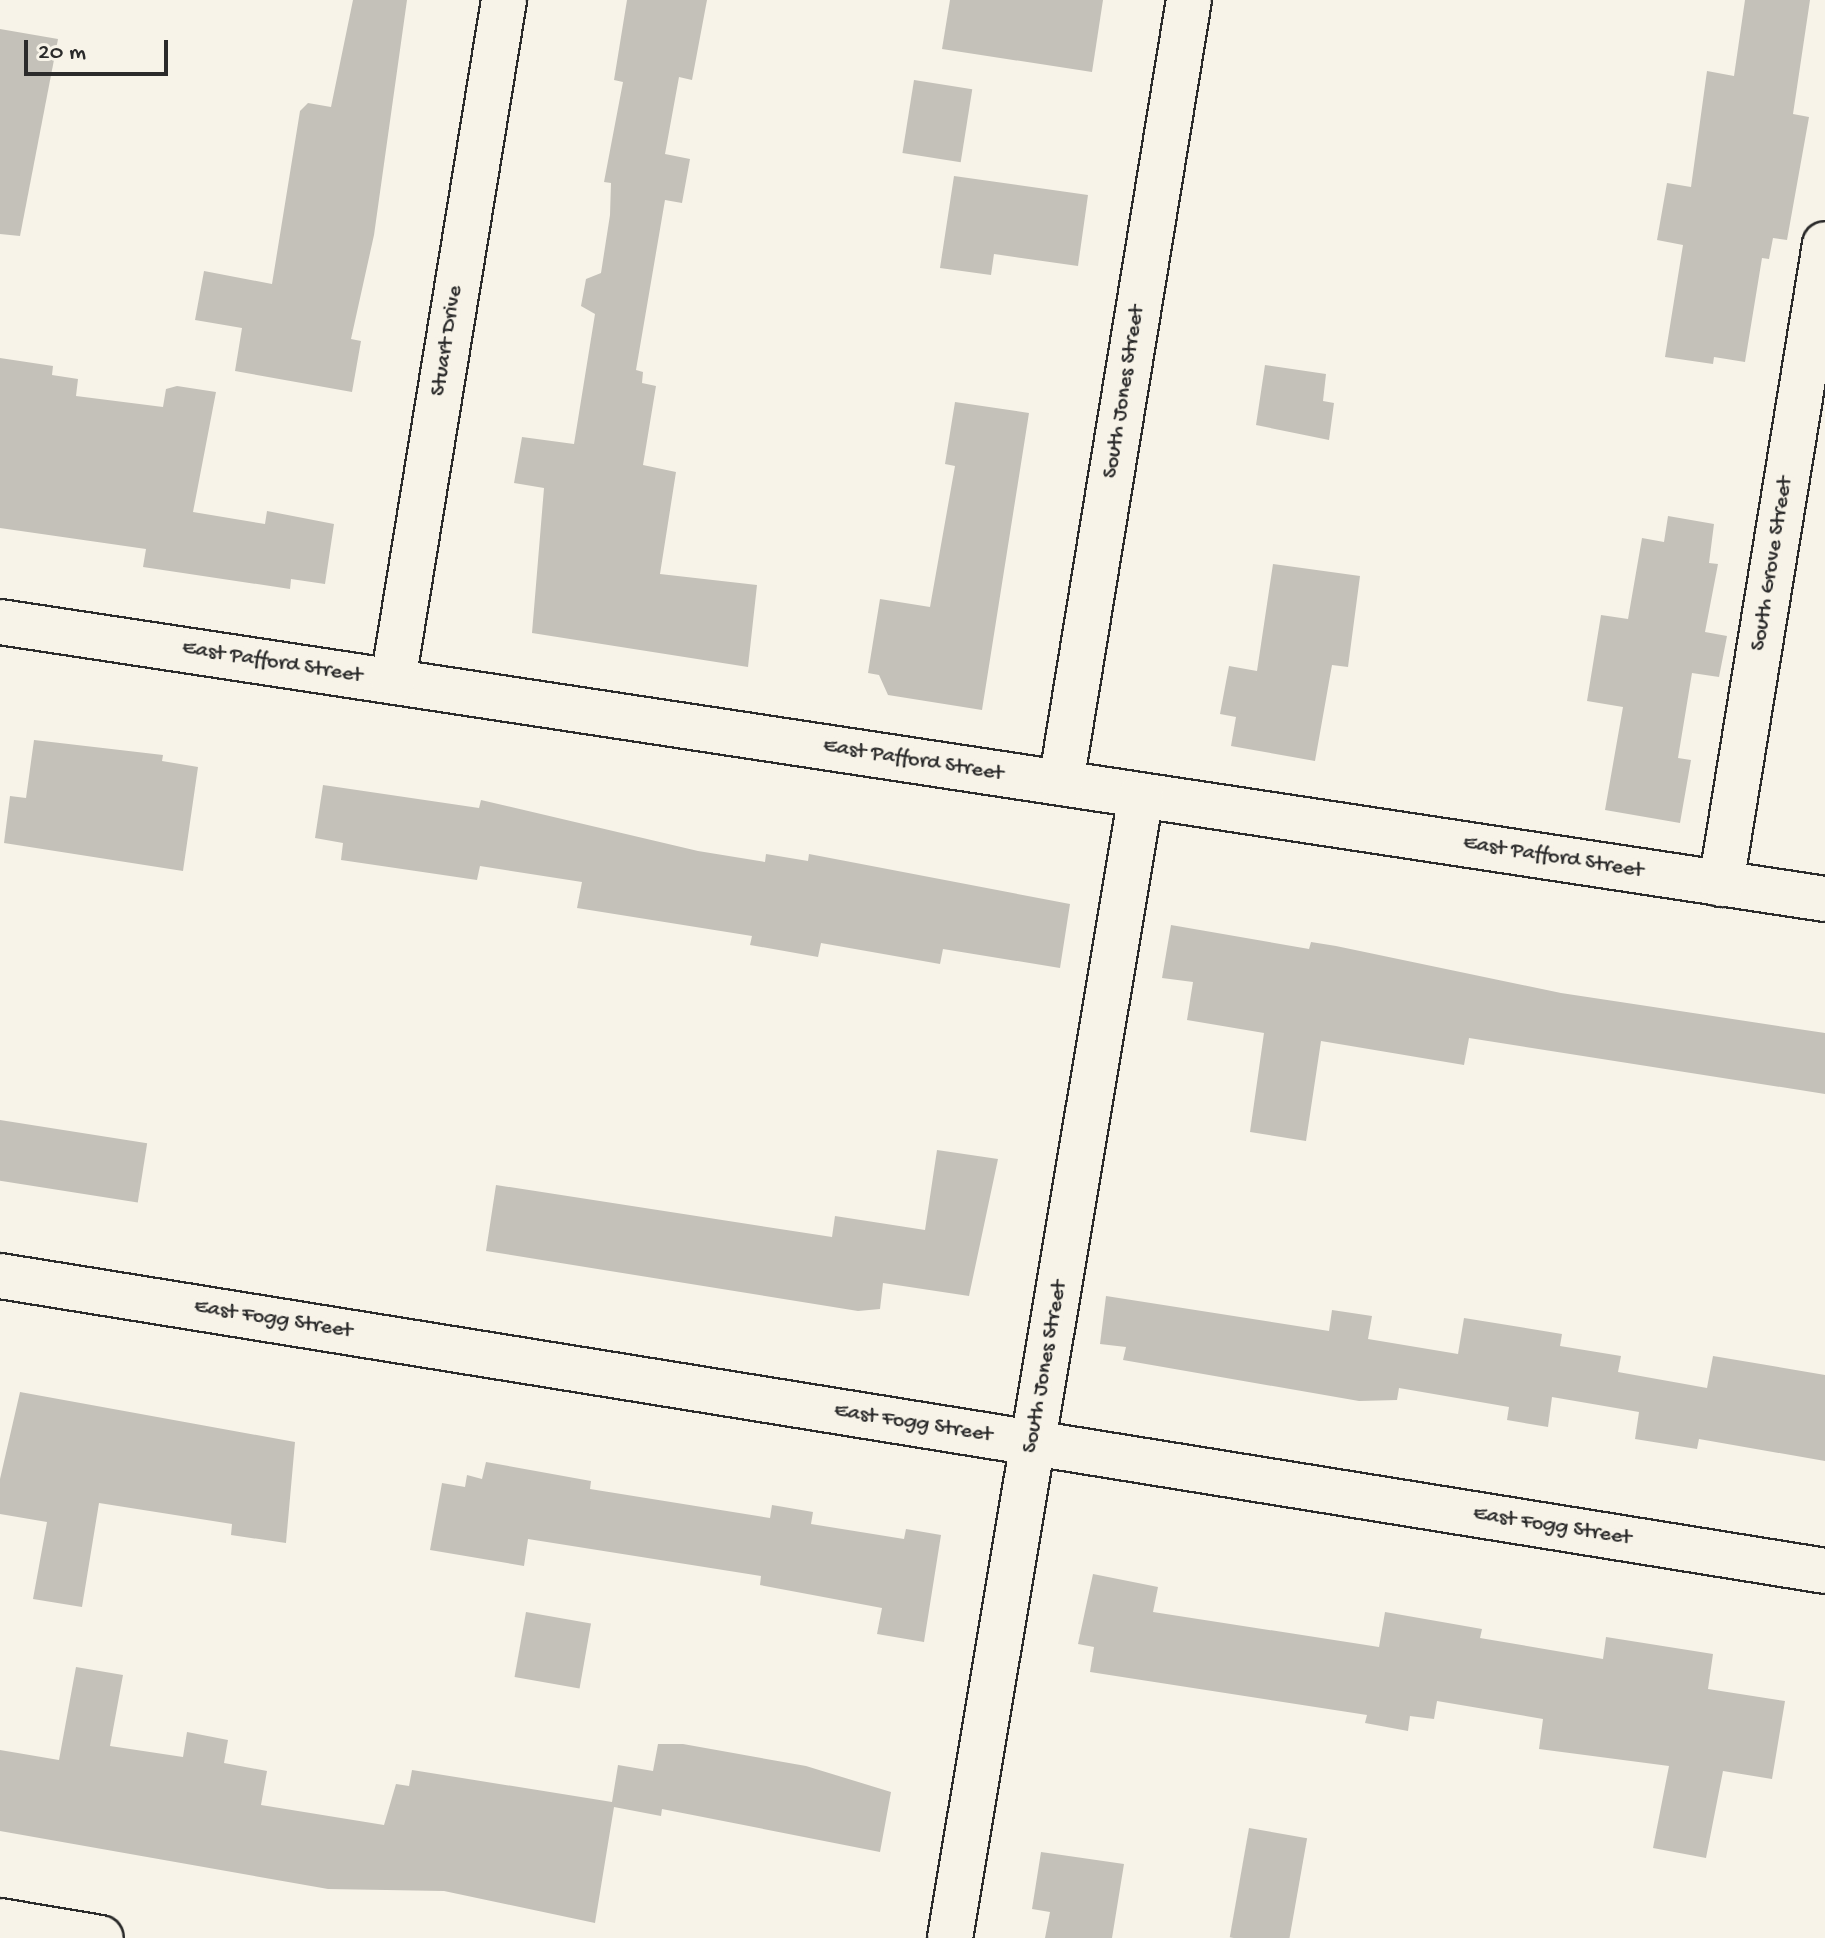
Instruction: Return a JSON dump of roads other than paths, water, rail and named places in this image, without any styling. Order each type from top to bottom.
[{"type":"street","name":"Stuart Drive","points":[[393,681],[504,0]]},
{"type":"street","name":"South Jones Street","points":[[1061,783],[1189,0]]},
{"type":"street","name":"South Grove Street","points":[[1721,884],[1825,244]]},
{"type":"street","name":"East Pafford Street","points":[[0,622],[1825,899]]},
{"type":"street","name":"South Jones Street","points":[[950,1938],[1141,796]]},
{"type":"street","name":"East Fogg Street","points":[[0,1276],[1825,1571]]},
{"type":"street","points":[[0,1921],[101,1938]]}]
